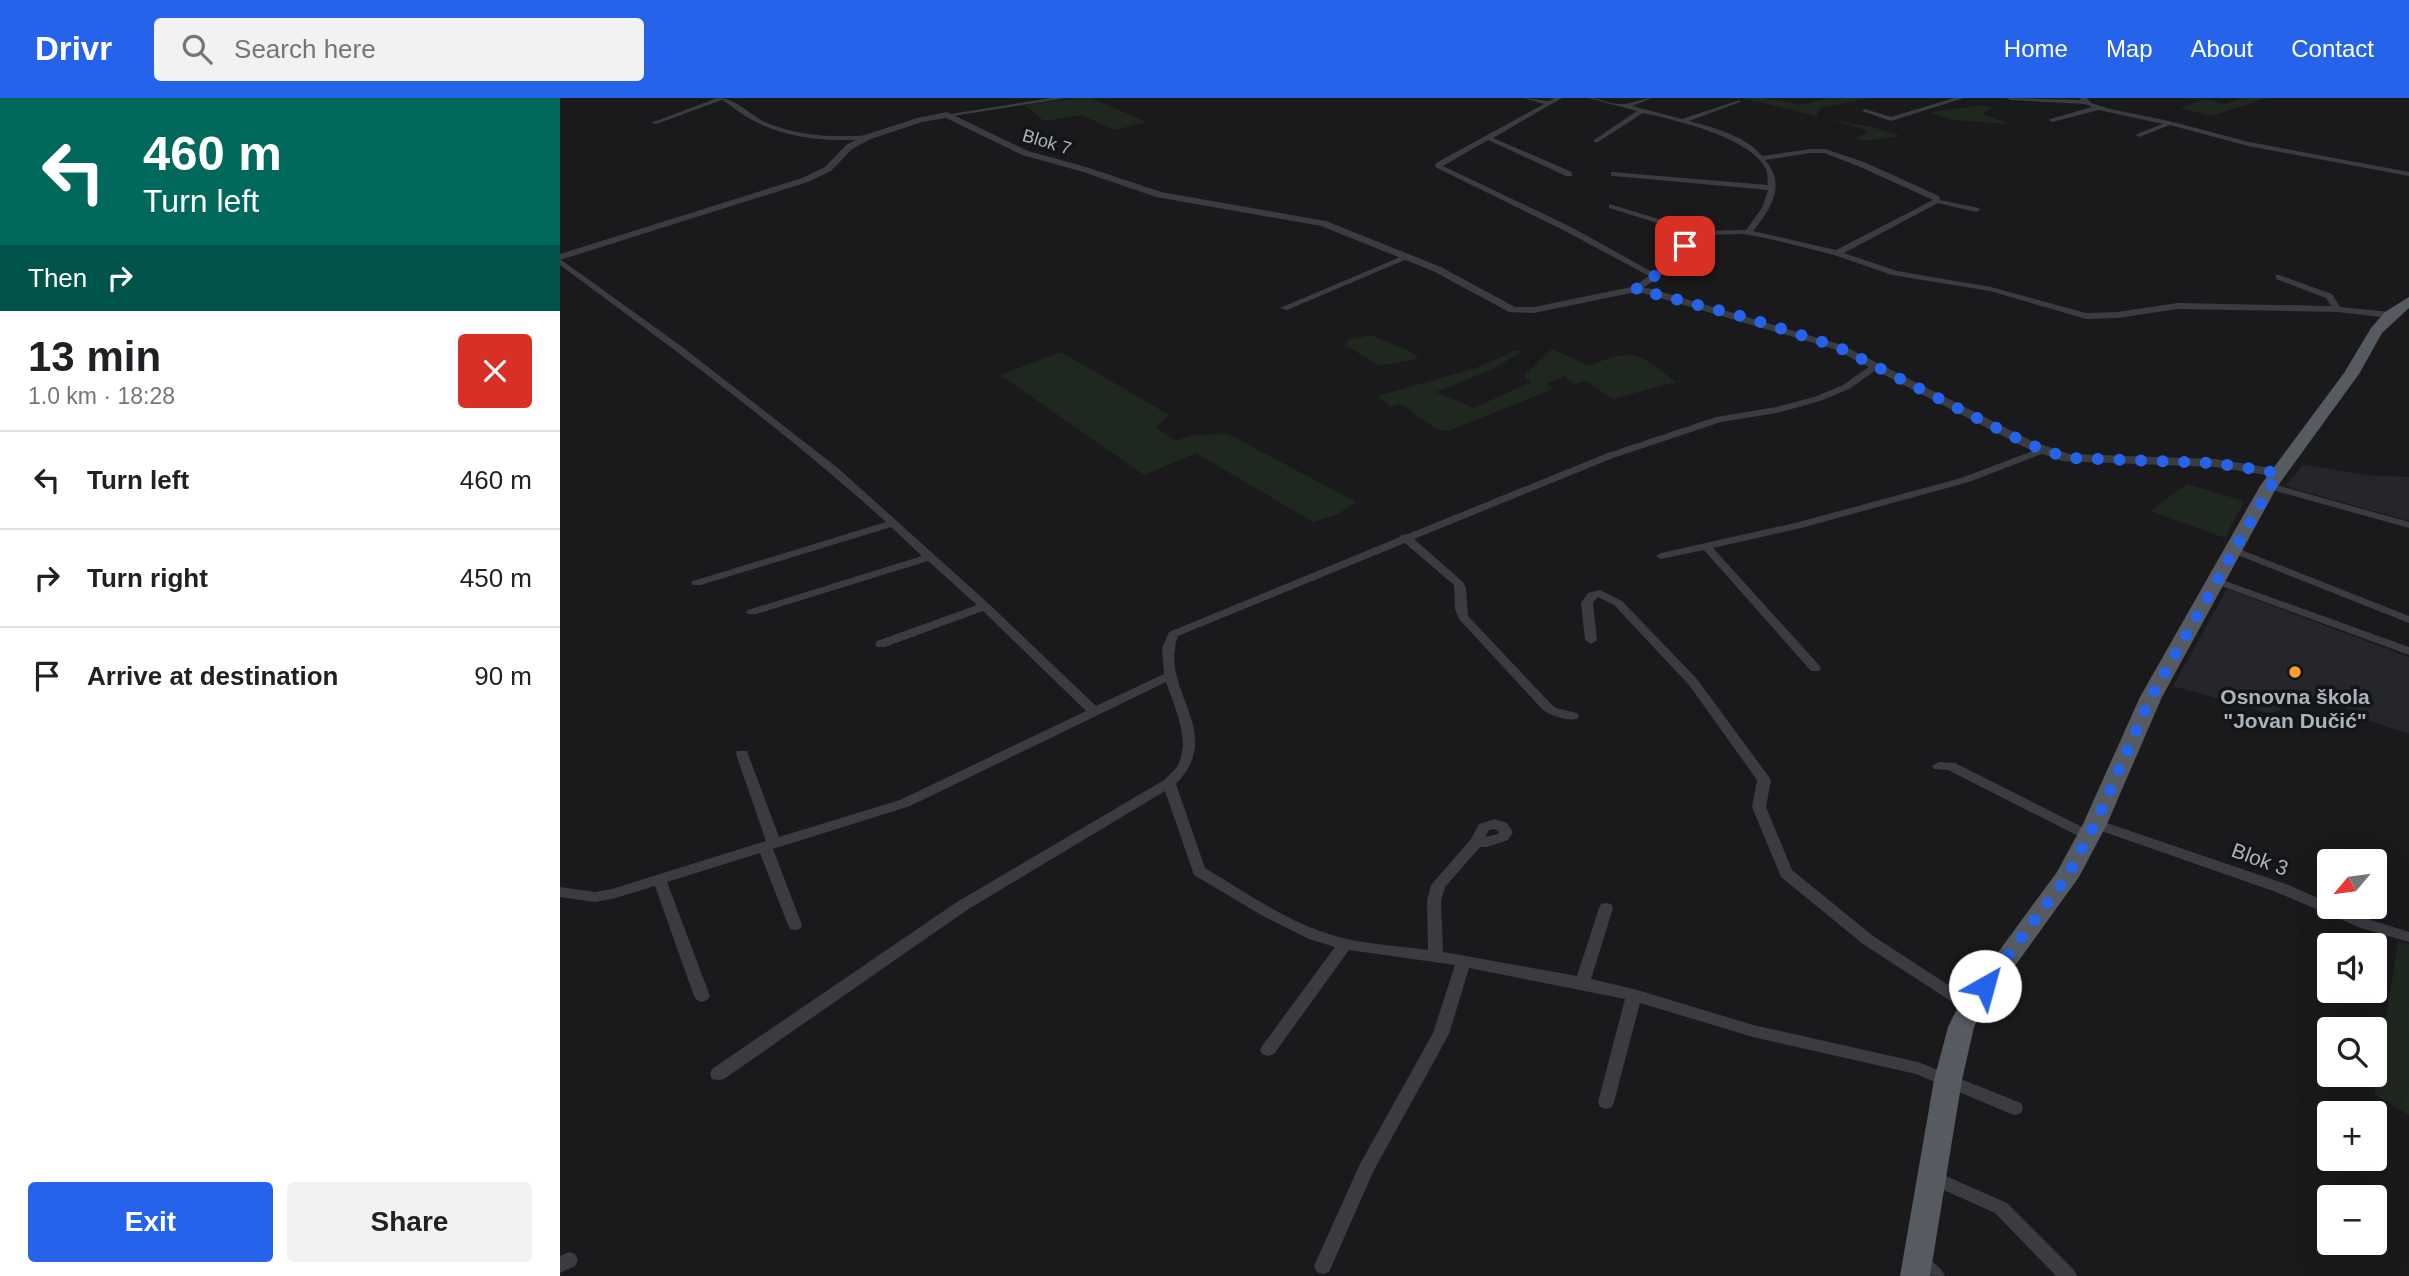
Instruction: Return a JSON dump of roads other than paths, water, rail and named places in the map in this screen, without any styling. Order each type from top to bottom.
[{"type":"main road","points":[[1923,1271],[1932,1177],[1948,1080],[1961,1027],[1971,1007],[2067,877],[2092,830],[2151,697],[2274,480],[2390,315],[2409,301]]},
{"type":"street","points":[[654,122],[723,98],[769,126],[842,138],[868,137]]},
{"type":"street","points":[[560,259],[805,180],[828,169],[849,147],[868,137],[920,120],[1064,98]]},
{"type":"street","points":[[1526,98],[1549,103]]},
{"type":"street","points":[[1559,98],[1438,165],[1568,229],[1654,276]]},
{"type":"street","points":[[1591,98],[1725,134],[1746,144],[1762,158],[1769,170],[1773,188],[1768,204],[1748,232]]},
{"type":"street","points":[[1623,107],[1649,98]]},
{"type":"street","points":[[1865,111],[1891,119],[1961,98]]},
{"type":"street","points":[[2010,98],[2084,100],[2098,108],[2169,123],[2248,145],[2409,174]]},
{"type":"street","points":[[1681,122],[1738,101]]},
{"type":"street","points":[[2052,120],[2098,108]]},
{"type":"street","points":[[1596,141],[1640,112]]},
{"type":"street","name":"Blok 7","points":[[947,115],[1025,153],[1159,195],[1323,223],[1448,274],[1505,308],[1534,310],[1636,289]]},
{"type":"street","points":[[2139,135],[2169,123]]},
{"type":"street","points":[[842,138],[849,147]]},
{"type":"street","points":[[1488,138],[1569,174]]},
{"type":"street","points":[[1762,158],[1825,151],[1931,195],[1937,201],[1976,210]]},
{"type":"street","points":[[1614,174],[1773,188]]},
{"type":"street","points":[[1837,253],[1937,201]]},
{"type":"street","points":[[1612,206],[1698,233],[1748,232],[1837,253],[1895,273],[1991,289],[2092,317],[2178,306],[2337,309],[2390,315]]},
{"type":"street","points":[[1636,289],[1666,268],[1698,233]]},
{"type":"street","points":[[1284,308],[1408,257]]},
{"type":"street","points":[[560,259],[835,471],[985,606],[1095,712]]},
{"type":"street","points":[[2279,277],[2329,296],[2337,309]]},
{"type":"street","points":[[1636,289],[1745,317],[1838,347],[2043,450],[2067,458],[2215,463],[2409,525]]},
{"type":"street","points":[[718,1074],[962,906],[1169,783],[1186,763],[1189,740],[1171,675],[1167,645],[1173,634],[1405,537],[1651,440],[1718,419],[1777,410],[1817,399],[1846,387],[1876,366]]},
{"type":"street","points":[[1661,556],[1797,526],[1965,480],[2043,450]]},
{"type":"street","points":[[697,583],[894,523]]},
{"type":"street","points":[[1405,537],[1460,584],[1463,617],[1530,689],[1552,711],[1573,716]]},
{"type":"street","points":[[1706,546],[1815,668]]},
{"type":"street","points":[[2234,551],[2409,620]]},
{"type":"street","points":[[752,612],[929,556]]},
{"type":"street","points":[[2217,581],[2409,651]]},
{"type":"street","points":[[1591,640],[1587,603],[1592,595],[1600,593],[1618,603],[1693,682],[1764,780],[1759,807],[1786,873],[1868,940],[1971,1007]]},
{"type":"street","points":[[881,644],[985,606]]},
{"type":"street","points":[[560,892],[595,897],[660,881],[905,803],[1171,675]]},
{"type":"street","points":[[742,754],[795,925]]},
{"type":"street","name":"Blok 3","points":[[1939,766],[1951,766],[2092,830],[2281,888],[2366,924],[2409,937]]},
{"type":"street","points":[[1169,783],[1199,871],[1268,912],[1314,935],[1345,944],[1582,982],[1753,1031],[1917,1068],[2015,1108]]},
{"type":"street","points":[[1436,957],[1434,901],[1438,885],[1476,842]]},
{"type":"street","points":[[660,881],[702,996]]},
{"type":"street","points":[[1582,982],[1606,908]]},
{"type":"street","points":[[1268,1050],[1345,944]]},
{"type":"street","points":[[1323,1266],[1366,1169],[1441,1034],[1464,961]]},
{"type":"street","points":[[1606,1102],[1634,995]]},
{"type":"street","points":[[1932,1177],[2001,1208],[2068,1276]]},
{"type":"place","name":"Osnovna škola \"Jovan Dučić\"","points":[[2295,672]]}]
